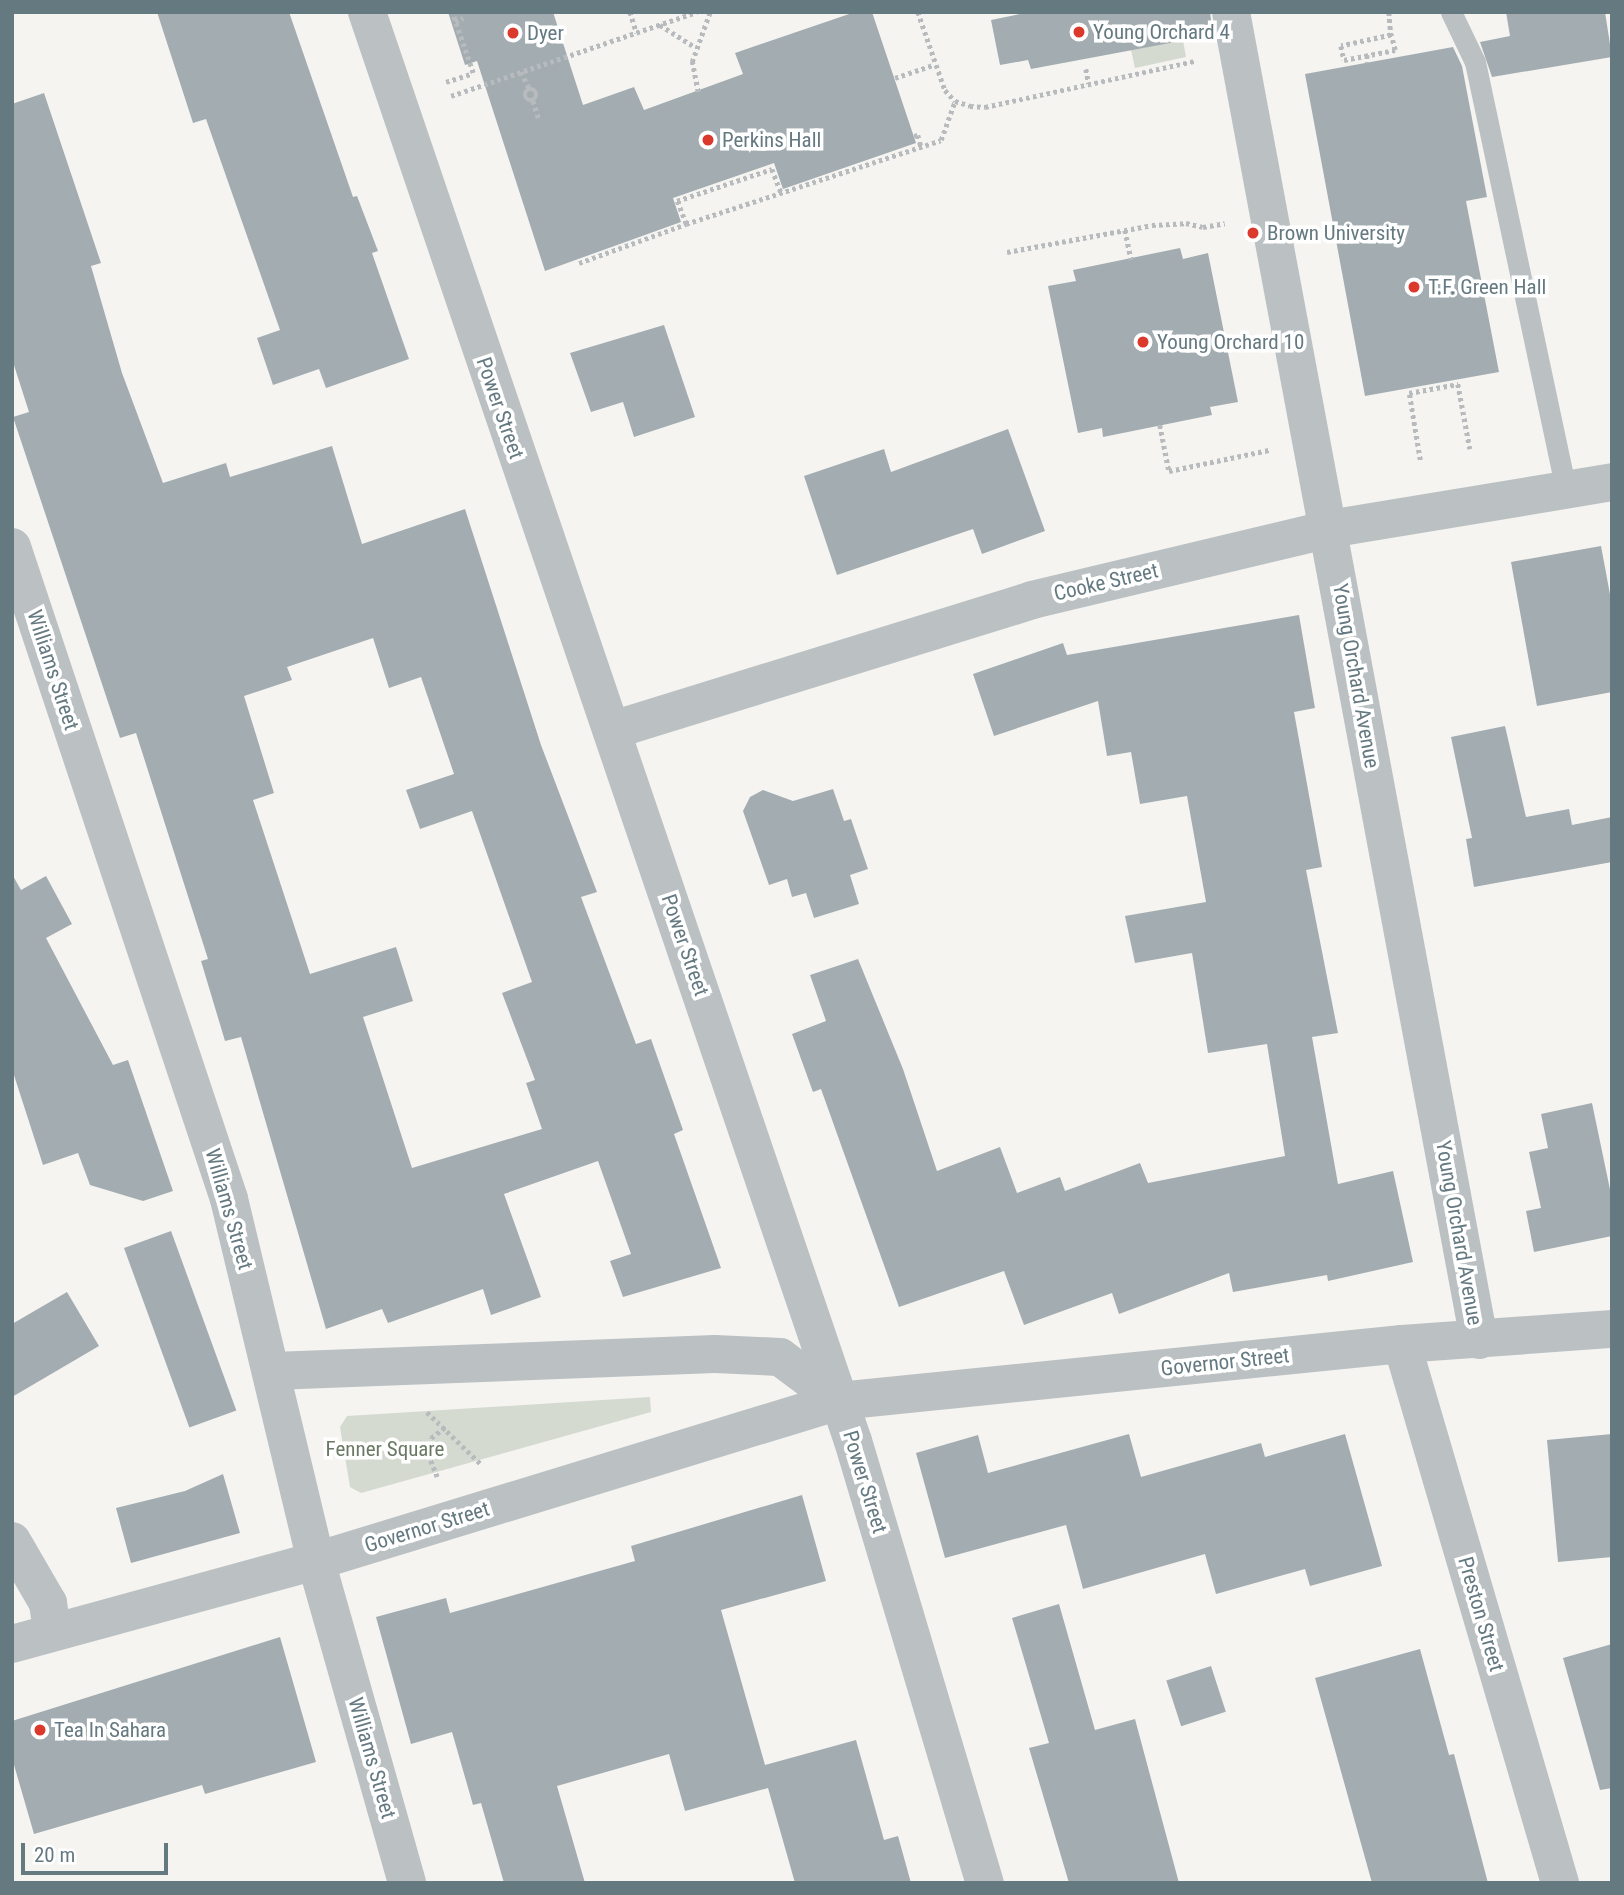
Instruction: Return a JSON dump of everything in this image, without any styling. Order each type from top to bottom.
[{"type":"street","name":"Power Street","points":[[367,12],[839,1401],[985,1883]]},
{"type":"street","name":"Young Orchard Avenue","points":[[1231,12],[1479,1340]]},
{"type":"street","name":"Cooke Street","points":[[613,730],[1032,600],[1329,529],[1612,482]]},
{"type":"street","name":"Williams Street","points":[[12,547],[229,1199],[274,1371],[316,1561],[407,1883]]},
{"type":"street","name":"Governor Street","points":[[12,1644],[316,1561],[839,1401],[1402,1345],[1612,1329]]},
{"type":"street","name":"Preston Street","points":[[1402,1345],[1560,1883]]},
{"type":"street","points":[[274,1371],[715,1354],[780,1357],[839,1401]]},
{"type":"street","points":[[12,1541],[48,1603],[52,1632]]},
{"type":"lane","points":[[1451,12],[1475,62],[1566,489]]},
{"type":"path","points":[[446,82],[473,73],[452,12]]},
{"type":"path","points":[[630,12],[638,33]]},
{"type":"path","points":[[451,96],[697,12]]},
{"type":"path","points":[[698,92],[695,47],[710,12]]},
{"type":"path","points":[[918,12],[933,65],[955,101],[985,107],[1199,60]]},
{"type":"path","points":[[1389,12],[1395,50],[1344,60],[1341,46],[1391,35]]},
{"type":"path","points":[[455,22],[463,18]]},
{"type":"path","points":[[660,25],[695,47]]},
{"type":"path","points":[[1367,55],[1368,63]]},
{"type":"path","points":[[895,78],[933,65]]},
{"type":"path","points":[[1086,69],[1089,85]]},
{"type":"path","points":[[521,72],[530,90],[537,93],[533,101],[539,120]]},
{"type":"path","points":[[579,262],[942,140],[955,101]]},
{"type":"path","points":[[914,136],[918,135],[921,146]]},
{"type":"path","points":[[686,224],[677,201],[772,167],[781,192]]},
{"type":"path","points":[[1007,252],[1125,230],[1229,222]]},
{"type":"path","points":[[1125,230],[1131,259]]},
{"type":"path","points":[[1420,460],[1409,393],[1432,386],[1458,384],[1470,449]]},
{"type":"path","points":[[1160,425],[1169,471],[1270,450]]},
{"type":"path","points":[[419,1405],[484,1466]]},
{"type":"path","points":[[438,1479],[430,1460],[431,1438],[445,1427]]},
{"type":"green space","points":[[1178,12],[1186,57],[1135,68],[1131,50],[1167,43]]},
{"type":"green space","name":"Fenner Square","points":[[650,1397],[651,1412],[361,1493],[350,1487],[340,1427],[347,1416]]},
{"type":"building","points":[[157,12],[289,12],[353,197],[357,196],[378,251],[372,253],[409,359],[326,388],[319,369],[273,385],[257,338],[280,330],[206,119],[193,123]]},
{"type":"building","name":"Perkins Hall","points":[[448,12],[553,12],[583,105],[634,87],[644,110],[743,74],[735,53],[855,12],[872,12],[916,143],[783,189],[774,163],[673,198],[681,222],[545,271],[477,61],[465,65]]},
{"type":"building","name":"Young Orchard 4","points":[[1030,12],[1210,12],[1213,35],[1031,69],[1028,60],[1000,65],[991,20]]},
{"type":"building","points":[[1506,12],[1605,12],[1612,57],[1492,77],[1480,42],[1510,36]]},
{"type":"building","name":"T.F. Green Hall","points":[[1453,47],[1462,66],[1487,197],[1466,201],[1499,372],[1365,396],[1305,74]]},
{"type":"building","points":[[44,93],[101,263],[91,266],[122,373],[163,483],[226,463],[230,477],[332,446],[362,544],[465,509],[541,745],[597,892],[581,897],[636,1044],[651,1039],[683,1130],[674,1134],[721,1268],[623,1297],[610,1261],[631,1254],[598,1161],[504,1194],[541,1297],[491,1315],[483,1289],[388,1323],[382,1309],[326,1329],[241,1037],[225,1041],[201,961],[208,959],[136,733],[120,738],[13,417],[29,412],[12,359],[12,104]],"holes":[[[373,638],[389,688],[421,677],[454,774],[406,790],[420,829],[472,811],[532,982],[502,993],[535,1080],[526,1083],[542,1129],[412,1168],[363,1017],[413,1001],[396,947],[310,974],[253,800],[274,793],[244,696],[292,680],[287,667]]]},
{"type":"building","name":"Young Orchard 10","points":[[1180,248],[1183,259],[1208,253],[1238,402],[1210,407],[1212,415],[1103,437],[1102,428],[1078,433],[1048,286],[1076,281],[1073,270]]},
{"type":"building","points":[[664,325],[695,417],[634,437],[623,402],[591,412],[570,353]]},
{"type":"building","points":[[1008,429],[1045,531],[982,554],[973,529],[837,575],[804,476],[884,449],[891,472]]},
{"type":"building","points":[[1601,546],[1612,605],[1612,692],[1537,706],[1511,562]]},
{"type":"building","points":[[1299,615],[1315,708],[1294,712],[1322,867],[1306,870],[1338,1033],[1312,1037],[1338,1184],[1393,1171],[1413,1262],[1328,1281],[1327,1275],[1233,1292],[1229,1273],[1119,1314],[1112,1293],[1024,1325],[1004,1271],[899,1307],[821,1089],[813,1092],[792,1034],[826,1021],[810,975],[858,959],[903,1069],[937,1171],[1000,1147],[1017,1193],[1060,1177],[1065,1191],[1140,1163],[1148,1183],[1285,1156],[1267,1044],[1208,1053],[1192,953],[1135,963],[1125,916],[1206,902],[1187,796],[1140,804],[1131,752],[1107,756],[1098,701],[994,736],[973,674],[1063,643],[1067,655]]},
{"type":"building","points":[[1505,726],[1526,817],[1569,809],[1572,825],[1612,817],[1612,862],[1474,887],[1466,839],[1472,838],[1451,737]]},
{"type":"building","points":[[833,789],[844,821],[851,819],[868,869],[850,875],[859,904],[814,918],[806,893],[792,897],[787,879],[769,885],[743,811],[750,797],[763,790],[793,801]]},
{"type":"building","points":[[12,874],[21,890],[46,876],[72,924],[46,938],[113,1065],[128,1060],[173,1191],[143,1201],[90,1185],[78,1153],[43,1165],[12,1069]]},
{"type":"building","points":[[1592,1103],[1612,1199],[1612,1236],[1534,1252],[1526,1211],[1541,1208],[1529,1152],[1548,1148],[1541,1114]]},
{"type":"building","points":[[171,1231],[236,1410],[189,1428],[124,1248]]},
{"type":"building","points":[[67,1292],[99,1346],[12,1397],[12,1324]]},
{"type":"building","points":[[1129,1434],[1141,1477],[1261,1443],[1265,1457],[1345,1434],[1382,1566],[1310,1586],[1305,1569],[1216,1594],[1205,1554],[1083,1589],[1066,1525],[945,1558],[916,1453],[978,1435],[988,1473]]},
{"type":"building","points":[[1612,1434],[1612,1557],[1558,1562],[1547,1440]]},
{"type":"building","points":[[223,1474],[240,1533],[131,1563],[116,1508],[185,1491]]},
{"type":"building","points":[[802,1495],[826,1581],[721,1610],[765,1765],[856,1740],[884,1840],[898,1836],[911,1883],[795,1883],[768,1788],[685,1811],[669,1754],[557,1786],[585,1883],[504,1883],[481,1803],[473,1805],[452,1732],[411,1744],[376,1617],[446,1598],[450,1613],[635,1561],[631,1546]]},
{"type":"building","points":[[1059,1604],[1095,1730],[1135,1719],[1179,1883],[1069,1883],[1029,1748],[1049,1743],[1012,1618]]},
{"type":"building","points":[[280,1637],[316,1762],[205,1794],[202,1785],[34,1834],[12,1758],[12,1721]]},
{"type":"building","points":[[1612,1644],[1612,1788],[1600,1790],[1563,1658]]},
{"type":"building","points":[[1420,1649],[1449,1755],[1454,1754],[1488,1883],[1372,1883],[1315,1678]]},
{"type":"building","points":[[1211,1666],[1226,1712],[1181,1726],[1166,1681]]},
{"type":"place","name":"Young Orchard 4","points":[[1079,32]]},
{"type":"place","name":"Dyer","points":[[513,33]]},
{"type":"place","name":"Perkins Hall","points":[[708,140]]},
{"type":"place","name":"Brown University","points":[[1253,233]]},
{"type":"place","name":"T.F. Green Hall","points":[[1414,287]]},
{"type":"place","name":"Young Orchard 10","points":[[1143,342]]},
{"type":"place","name":"Tea In Sahara","points":[[40,1730]]}]
